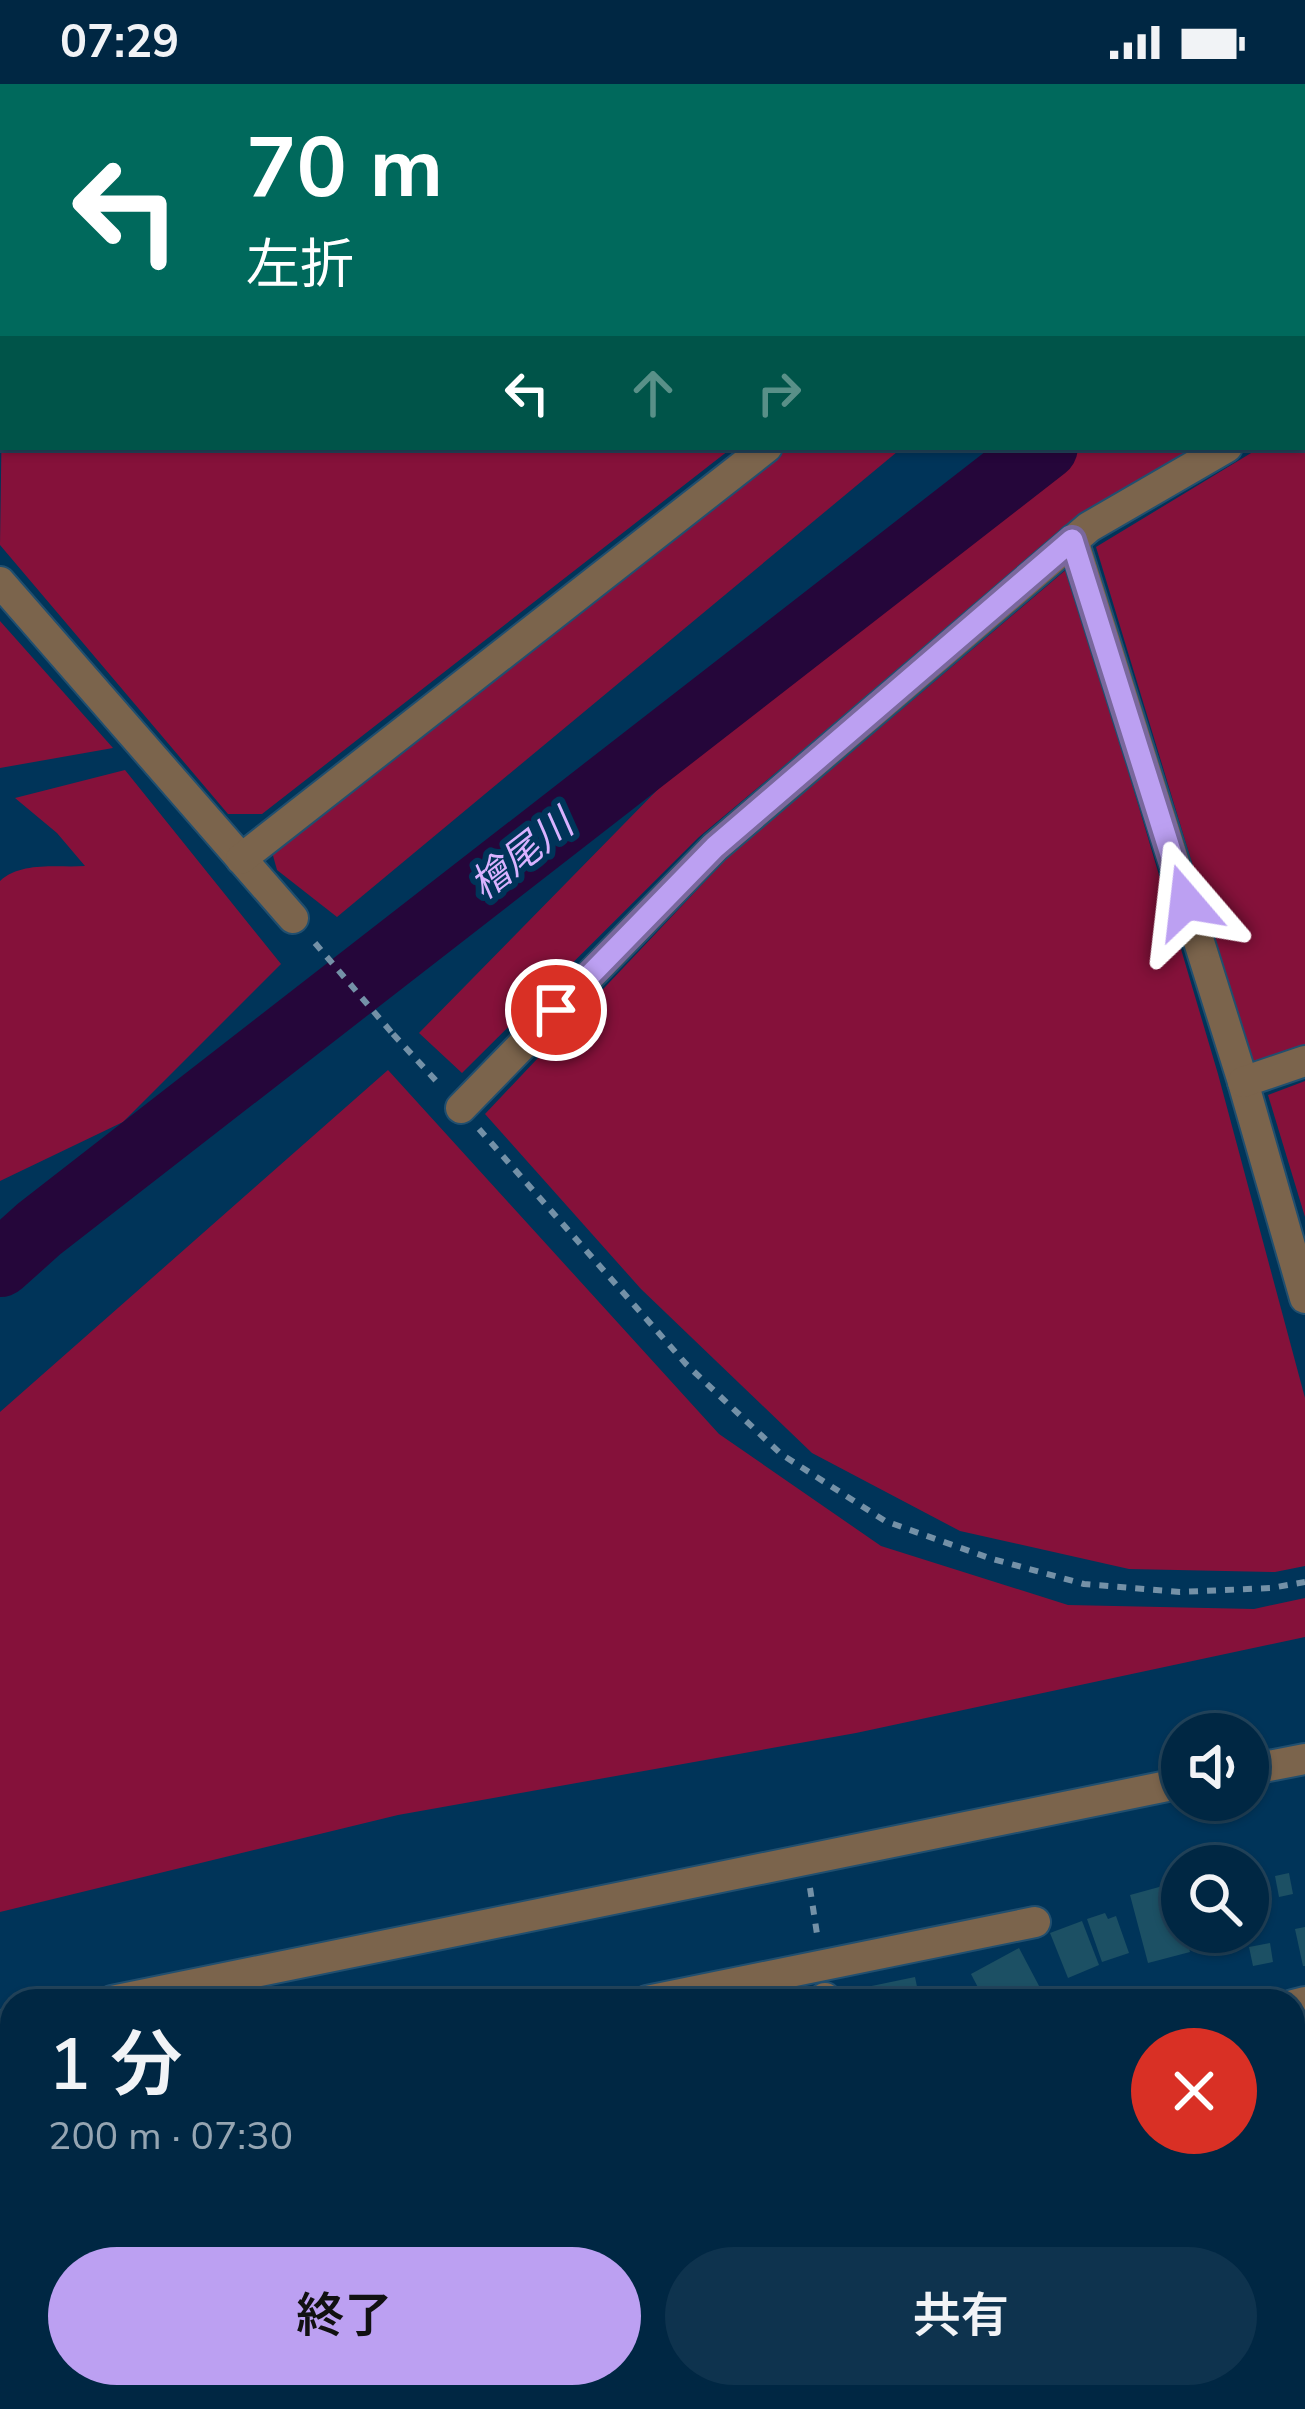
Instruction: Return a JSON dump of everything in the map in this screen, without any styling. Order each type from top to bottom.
[{"type":"street","points":[[241,859],[763,450]]},
{"type":"street","points":[[461,1108],[715,847],[1088,526],[1222,450]]},
{"type":"street","points":[[1072,540],[1243,1082],[1305,1298]]},
{"type":"street","points":[[0,582],[292,918]]},
{"type":"street","points":[[1243,1082],[1305,1061]]},
{"type":"street","points":[[1269,1766],[1305,1759]]},
{"type":"street","points":[[171,1989],[1161,1787]]},
{"type":"street","points":[[707,1989],[1034,1922]]},
{"type":"path","points":[[292,918],[686,1364],[781,1454],[885,1521],[989,1558],[1084,1584],[1180,1592],[1305,1582]]},
{"type":"path","points":[[806,1859],[821,1966]]},
{"type":"shaded area","points":[[1,450],[729,450],[262,814],[228,814],[0,545]]},
{"type":"shaded area","points":[[784,450],[899,450],[337,917],[277,870],[272,852],[475,686]]},
{"type":"shaded area","points":[[1065,450],[1193,450],[1073,524],[699,837],[462,1073],[419,1033],[720,726]]},
{"type":"shaded area","points":[[1256,450],[1305,450],[1305,1046],[1253,1064],[1096,547]]},
{"type":"shaded area","points":[[1068,568],[1218,1074],[1305,1398],[1305,1566],[1275,1572],[1129,1569],[960,1531],[812,1453],[641,1289],[485,1114],[728,857]]},
{"type":"shaded area","points":[[0,621],[113,748],[0,768]]},
{"type":"shaded area","points":[[125,770],[281,964],[123,1122],[0,1181],[0,881],[29,868],[85,866],[57,833],[15,798]]},
{"type":"shaded area","points":[[388,1070],[719,1434],[881,1546],[1068,1605],[1254,1609],[1305,1598],[1305,1637],[856,1733],[398,1815],[0,1912],[0,1412]]},
{"type":"shaded area","points":[[1305,1081],[1305,1217],[1268,1095]]},
{"type":"building","points":[[1289,1873],[1293,1894],[1279,1897],[1275,1876]]},
{"type":"building","points":[[1161,1886],[1161,1953],[1186,1953],[1148,1963],[1130,1895]]},
{"type":"building","points":[[1105,1913],[1108,1919],[1116,1916],[1129,1953],[1102,1962],[1087,1919]]},
{"type":"building","points":[[1082,1921],[1099,1965],[1068,1978],[1050,1933]]},
{"type":"building","points":[[1305,1927],[1305,1966],[1303,1966],[1295,1929]]},
{"type":"building","points":[[1269,1943],[1273,1962],[1253,1966],[1250,1953],[1269,1953]]},
{"type":"building","points":[[1019,1948],[1041,1989],[979,1989],[971,1974]]},
{"type":"building","points":[[915,1977],[918,1989],[857,1989]]},
{"type":"waterway","name":"檜尾川","points":[[0,1264],[1041,450]]},
{"type":"waterway","points":[[0,1226],[39,1229]]},
{"type":"route","points":[[556,1010],[715,847],[1072,540],[1186,902]]}]
